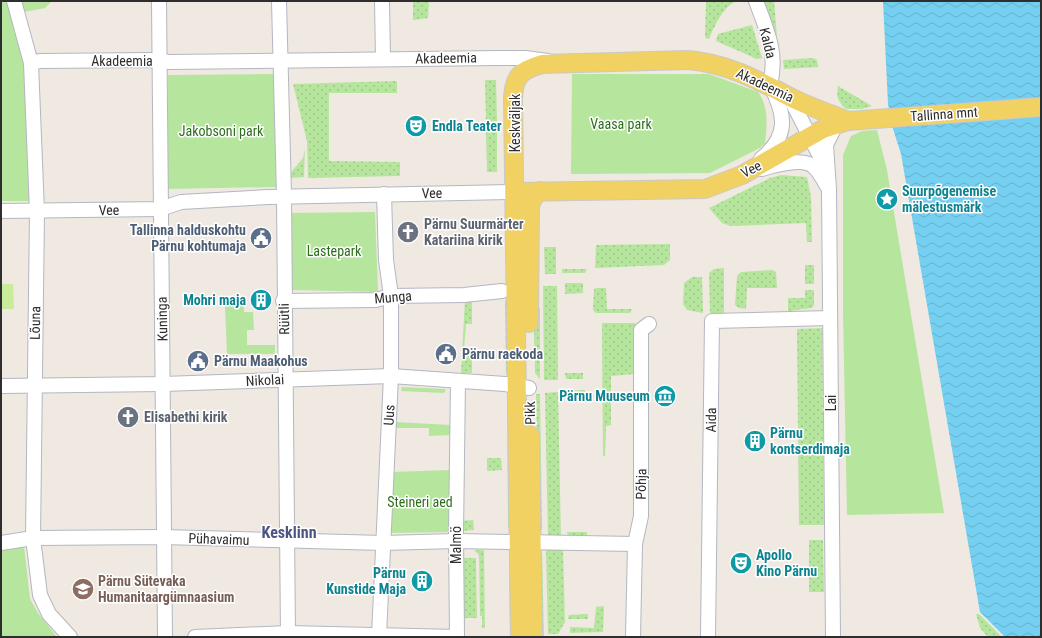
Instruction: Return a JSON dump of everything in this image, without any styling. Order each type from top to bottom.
[{"type":"main road","name":"Akadeemia","points":[[560,62],[705,61],[721,65],[770,85],[789,96],[850,122]]},
{"type":"main road","name":"Keskväljak","points":[[515,192],[513,98],[516,81],[528,68],[542,64],[560,62]]},
{"type":"main road","name":"Tallinna mnt","points":[[850,122],[1041,107]]},
{"type":"main road","name":"Vee","points":[[515,192],[705,189],[742,175],[810,136],[850,122]]},
{"type":"main road","name":"Pikk","points":[[524,387],[530,205],[534,197],[540,191]]},
{"type":"main road","name":"Pikk","points":[[515,192],[524,387],[526,543],[533,637]]},
{"type":"main road","name":"Pikk","points":[[520,637],[526,543]]},
{"type":"street","name":"Lõuna","points":[[14,1],[32,64],[37,212],[33,538],[40,595],[49,614],[70,637]]},
{"type":"street","name":"Kuninga","points":[[159,1],[165,637]]},
{"type":"street","name":"Rüütli","points":[[279,1],[284,196],[289,301],[284,379],[288,635]]},
{"type":"street","points":[[382,1],[383,59]]},
{"type":"street","name":"Kalda","points":[[756,1],[774,58],[774,69],[770,85]]},
{"type":"street","name":"Akadeemia","points":[[32,64],[40,61],[280,61],[525,58],[560,62]]},
{"type":"street","points":[[742,175],[773,149],[780,135],[782,120],[779,102],[770,85]]},
{"type":"street","name":"Lai","points":[[789,96],[827,169]]},
{"type":"street","name":"Lai","points":[[833,637],[829,189],[826,145],[828,137],[850,122]]},
{"type":"street","points":[[742,175],[777,164],[808,163],[814,166],[829,189]]},
{"type":"street","name":"Vee","points":[[1,211],[37,212],[160,209],[181,202],[284,196],[515,192]]},
{"type":"street","name":"Uus","points":[[379,636],[391,376],[391,296],[386,260],[384,194]]},
{"type":"street","name":"Munga","points":[[289,301],[376,300],[391,296],[464,295],[502,291]]},
{"type":"street","name":"Aida","points":[[708,637],[712,321],[830,318]]},
{"type":"street","name":"Põhja","points":[[633,637],[635,544],[641,516],[645,327]]},
{"type":"street","name":"Nikolai","points":[[1,386],[163,384],[391,376],[524,387]]},
{"type":"street","name":"Malmö","points":[[458,381],[456,541],[458,637]]},
{"type":"street","name":"Pühavaimu","points":[[1,543],[33,538],[163,537],[383,543],[456,541],[635,544]]},
{"type":"street","points":[[195,637],[264,634],[342,634],[458,637]]},
{"type":"green space","points":[[1,1],[9,1],[25,62],[29,201],[1,201]]},
{"type":"green space","points":[[21,1],[52,1],[45,8],[24,12]]},
{"type":"green space","points":[[413,1],[429,1],[428,18],[413,20]]},
{"type":"green space","points":[[706,1],[738,1],[733,3],[724,11],[709,39],[705,38]]},
{"type":"green space","points":[[763,1],[774,1],[777,37],[773,35]]},
{"type":"green space","points":[[752,25],[762,58],[757,59],[716,41],[718,34]]},
{"type":"green space","points":[[813,58],[817,60],[818,67],[784,69],[783,60]]},
{"type":"green space","name":"Jakobsoni park","points":[[275,74],[276,187],[167,189],[168,75]]},
{"type":"green space","name":"Vaasa park","points":[[572,74],[709,74],[758,92],[762,98],[766,110],[767,124],[765,143],[760,148],[710,173],[571,174]]},
{"type":"green space","points":[[485,80],[496,80],[497,121],[486,122]]},
{"type":"green space","points":[[397,81],[397,93],[329,93],[329,161],[400,162],[400,176],[308,178],[307,141],[293,84]]},
{"type":"green space","points":[[838,86],[872,106],[862,109],[846,109],[838,99]]},
{"type":"green space","points":[[497,129],[497,172],[487,172],[486,130]]},
{"type":"green space","points":[[877,130],[887,170],[944,513],[847,515],[843,312],[843,155],[851,136],[862,131]]},
{"type":"green space","points":[[305,149],[304,177],[287,177],[303,158]]},
{"type":"green space","points":[[781,175],[807,177],[811,197],[812,242],[807,242],[806,223],[731,226],[722,223],[709,208],[770,178]]},
{"type":"green space","name":"Lastepark","points":[[375,212],[378,292],[292,290],[291,213]]},
{"type":"green space","points":[[670,244],[670,260],[664,265],[595,268],[596,245]]},
{"type":"green space","points":[[544,247],[556,247],[556,274],[545,274]]},
{"type":"green space","points":[[805,265],[814,265],[814,284],[805,284]]},
{"type":"green space","points":[[724,268],[724,313],[710,313],[709,273],[714,269]]},
{"type":"green space","points":[[562,269],[587,269],[585,273],[562,273]]},
{"type":"green space","points":[[772,270],[776,272],[777,288],[747,288],[746,309],[739,308],[735,305],[737,276],[741,272]]},
{"type":"green space","points":[[692,277],[702,277],[703,313],[687,310],[683,304],[684,283]]},
{"type":"green space","points":[[565,283],[583,283],[583,293],[565,294]]},
{"type":"green space","points":[[1,284],[13,284],[14,309],[1,309]]},
{"type":"green space","points":[[543,286],[557,286],[558,380],[544,380]]},
{"type":"green space","points":[[606,288],[607,309],[632,309],[630,313],[596,313],[593,310],[594,289]]},
{"type":"green space","points":[[805,290],[814,290],[814,305],[812,308],[788,311],[788,298],[805,298]]},
{"type":"green space","points":[[465,299],[472,299],[472,324],[466,324],[464,349],[472,354],[472,373],[461,373]]},
{"type":"green space","points":[[508,300],[509,373],[506,374],[505,301]]},
{"type":"green space","points":[[225,306],[244,306],[244,312],[253,312],[254,330],[247,330],[247,345],[275,345],[275,354],[227,354]]},
{"type":"green space","points":[[540,308],[540,379],[535,373],[534,326],[537,309]]},
{"type":"green space","points":[[602,323],[635,323],[635,374],[611,376],[611,425],[606,426],[605,456],[603,456]]},
{"type":"green space","points":[[822,328],[824,525],[799,525],[797,329]]},
{"type":"green space","points":[[565,373],[583,373],[583,379],[566,379]]},
{"type":"green space","points":[[402,387],[446,389],[444,393],[401,391]]},
{"type":"green space","points":[[585,390],[585,395],[565,395],[565,391]]},
{"type":"green space","points":[[558,392],[561,538],[548,538],[545,393]]},
{"type":"green space","points":[[536,394],[540,394],[542,530],[538,530]]},
{"type":"green space","points":[[507,397],[510,397],[511,528],[508,528]]},
{"type":"green space","points":[[394,422],[451,425],[451,435],[429,436],[429,428],[393,428]]},
{"type":"green space","points":[[487,458],[501,458],[502,470],[487,471]]},
{"type":"green space","name":"Steineri aed","points":[[451,470],[451,532],[389,533],[390,472]]},
{"type":"green space","points":[[473,520],[474,530],[461,531],[460,521]]},
{"type":"green space","points":[[567,532],[587,532],[587,536],[568,537]]},
{"type":"green space","points":[[809,540],[823,540],[824,592],[809,592]]},
{"type":"green space","points":[[24,546],[30,599],[38,613],[57,637],[1,637],[1,550]]},
{"type":"green space","points":[[546,549],[563,549],[565,622],[558,634],[548,634]]},
{"type":"green space","points":[[474,550],[484,550],[485,628],[482,628],[482,616],[480,616],[479,555]]},
{"type":"green space","points":[[542,550],[544,637],[539,637],[539,553]]},
{"type":"green space","points":[[509,553],[513,553],[514,637],[510,637]]},
{"type":"green space","points":[[461,558],[476,558],[477,618],[465,618],[465,626],[461,623]]},
{"type":"green space","points":[[604,606],[603,632],[570,633],[570,627],[594,628],[596,607]]},
{"type":"green space","points":[[588,614],[588,619],[568,619],[569,615]]},
{"type":"green space","points":[[976,614],[979,614],[1002,637],[988,637],[980,628]]},
{"type":"water","points":[[883,1],[1041,1],[1041,637],[1005,637],[980,612],[901,154],[893,129],[888,104]]},
{"type":"place","name":"Endla Teater","points":[[416,126]]},
{"type":"place","name":"Suurpõgenemise mälestusmärk","points":[[887,199]]},
{"type":"place","name":"Pärnu Suurmärter Katariina kirik","points":[[408,232]]},
{"type":"place","name":"Tallinna halduskohtu Pärnu kohtumaja","points":[[261,238]]},
{"type":"place","name":"Mohri maja","points":[[261,300]]},
{"type":"place","name":"Pärnu raekoda","points":[[446,354]]},
{"type":"place","name":"Pärnu Maakohus","points":[[198,361]]},
{"type":"place","name":"Pärnu Muuseum","points":[[665,396]]},
{"type":"place","name":"Elisabethi kirik","points":[[128,417]]},
{"type":"place","name":"Pärnu kontserdimaja","points":[[755,441]]},
{"type":"place","name":"Apollo Kino Pärnu","points":[[741,563]]},
{"type":"place","name":"Pärnu Kunstide Maja","points":[[422,581]]},
{"type":"place","name":"Pärnu Sütevaka Humanitaargümnaasium","points":[[83,589]]},
{"type":"district","name":"Kesklinn","points":[[289,532]]}]
